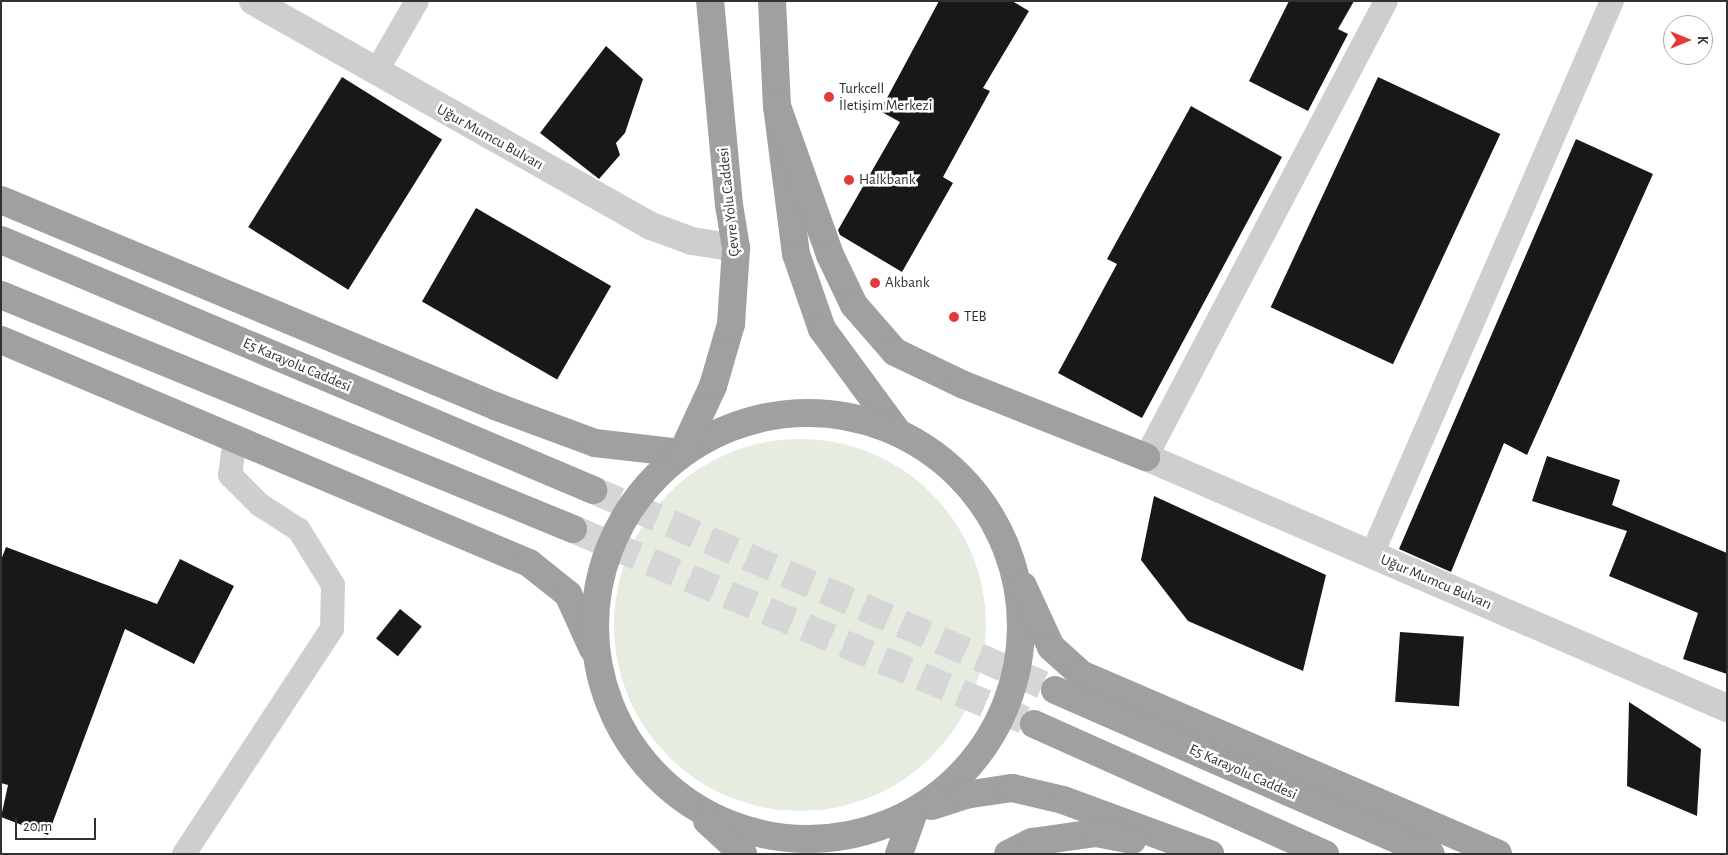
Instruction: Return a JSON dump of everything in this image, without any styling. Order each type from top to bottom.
[{"type":"highway","name":"Çevre Yolu Caddesi","points":[[682,453],[714,386],[731,324],[736,248],[729,205],[710,1]]},
{"type":"highway","points":[[772,1],[777,106],[796,254],[822,329],[897,431]]},
{"type":"highway","points":[[777,106],[830,255],[854,305],[895,352],[964,384],[1146,457]]},
{"type":"highway","points":[[1,200],[496,406],[595,443],[682,453]]},
{"type":"highway","name":"E5 Karayolu Caddesi","points":[[1,240],[593,490]]},
{"type":"highway","points":[[1,295],[573,529]]},
{"type":"highway","points":[[1,340],[529,563],[568,594],[598,661],[610,703],[629,742],[655,774],[742,854]]},
{"type":"highway","points":[[598,661],[596,621],[600,581],[620,525],[647,486],[682,453],[722,430],[767,416],[828,412],[897,431],[954,469],[991,514],[1052,647],[1081,674],[1498,854]]},
{"type":"highway","points":[[899,854],[914,812],[964,772],[1000,721],[1015,681],[1022,639],[1014,567]]},
{"type":"highway","name":"E5 Karayolu Caddesi","points":[[1056,690],[1431,854]]},
{"type":"highway","points":[[1034,724],[1324,854]]},
{"type":"highway","points":[[686,801],[719,820],[755,833],[802,840],[850,836],[965,795],[1012,788],[1063,800],[1210,854]]},
{"type":"highway","points":[[1008,854],[1032,842],[1096,833],[1204,854]]},
{"type":"street","name":"Uğur Mumcu Bulvarı","points":[[253,1],[651,226],[692,241],[736,248]]},
{"type":"street","points":[[376,72],[417,1]]},
{"type":"street","points":[[1146,457],[1386,1]]},
{"type":"street","points":[[1372,554],[1612,1]]},
{"type":"street","points":[[184,854],[332,628],[332,585],[299,530],[260,505],[230,475],[235,438]]},
{"type":"street","name":"Uğur Mumcu Bulvarı","points":[[1146,457],[1727,708]]},
{"type":"shaded area","points":[[800,439],[836,443],[854,447],[871,454],[903,471],[931,494],[954,522],[971,554],[978,571],[982,589],[986,625],[982,661],[978,679],[971,696],[954,728],[931,756],[903,779],[871,796],[854,803],[836,807],[800,811],[764,807],[746,803],[729,796],[697,779],[669,756],[646,728],[629,696],[622,679],[618,661],[614,625],[618,589],[622,571],[629,554],[646,522],[669,494],[697,471],[729,454],[746,447],[764,443]]},
{"type":"building","points":[[939,1],[1012,1],[1029,11],[983,88],[990,91],[943,177],[953,183],[902,272],[840,235],[838,230],[900,122],[880,111]]},
{"type":"building","points":[[1289,1],[1354,1],[1338,29],[1348,34],[1308,111],[1249,81]]},
{"type":"building","points":[[606,46],[643,79],[625,133],[616,143],[620,155],[599,179],[540,133]]},
{"type":"building","points":[[342,77],[442,140],[348,290],[248,227]]},
{"type":"building","points":[[1378,77],[1500,134],[1393,364],[1271,307]]},
{"type":"building","points":[[1191,106],[1282,157],[1142,418],[1058,373],[1117,264],[1107,259]]},
{"type":"building","points":[[1576,139],[1653,174],[1527,455],[1504,443],[1451,572],[1399,549]]},
{"type":"building","points":[[476,208],[611,286],[557,380],[422,302]]},
{"type":"building","points":[[1547,456],[1620,480],[1612,505],[1727,553],[1727,674],[1683,659],[1698,613],[1609,576],[1627,531],[1532,501]]},
{"type":"building","points":[[1154,496],[1326,575],[1303,671],[1188,621],[1141,560]]},
{"type":"building","points":[[6,547],[157,604],[180,559],[234,586],[194,664],[125,629],[48,835],[1,817],[8,785],[1,783],[1,560]]},
{"type":"building","points":[[400,609],[422,627],[398,656],[376,639]]},
{"type":"building","points":[[1400,632],[1464,636],[1459,706],[1395,702]]},
{"type":"building","points":[[1629,702],[1701,749],[1697,816],[1627,786]]},
{"type":"tunnel","points":[[593,490],[1055,690]]},
{"type":"tunnel","points":[[573,529],[1034,724]]},
{"type":"place","name":"Turkcell İletişim Merkezi","points":[[829,97]]},
{"type":"place","name":"Halkbank","points":[[849,180]]},
{"type":"place","name":"Akbank","points":[[875,283]]},
{"type":"place","name":"TEB","points":[[954,317]]}]
